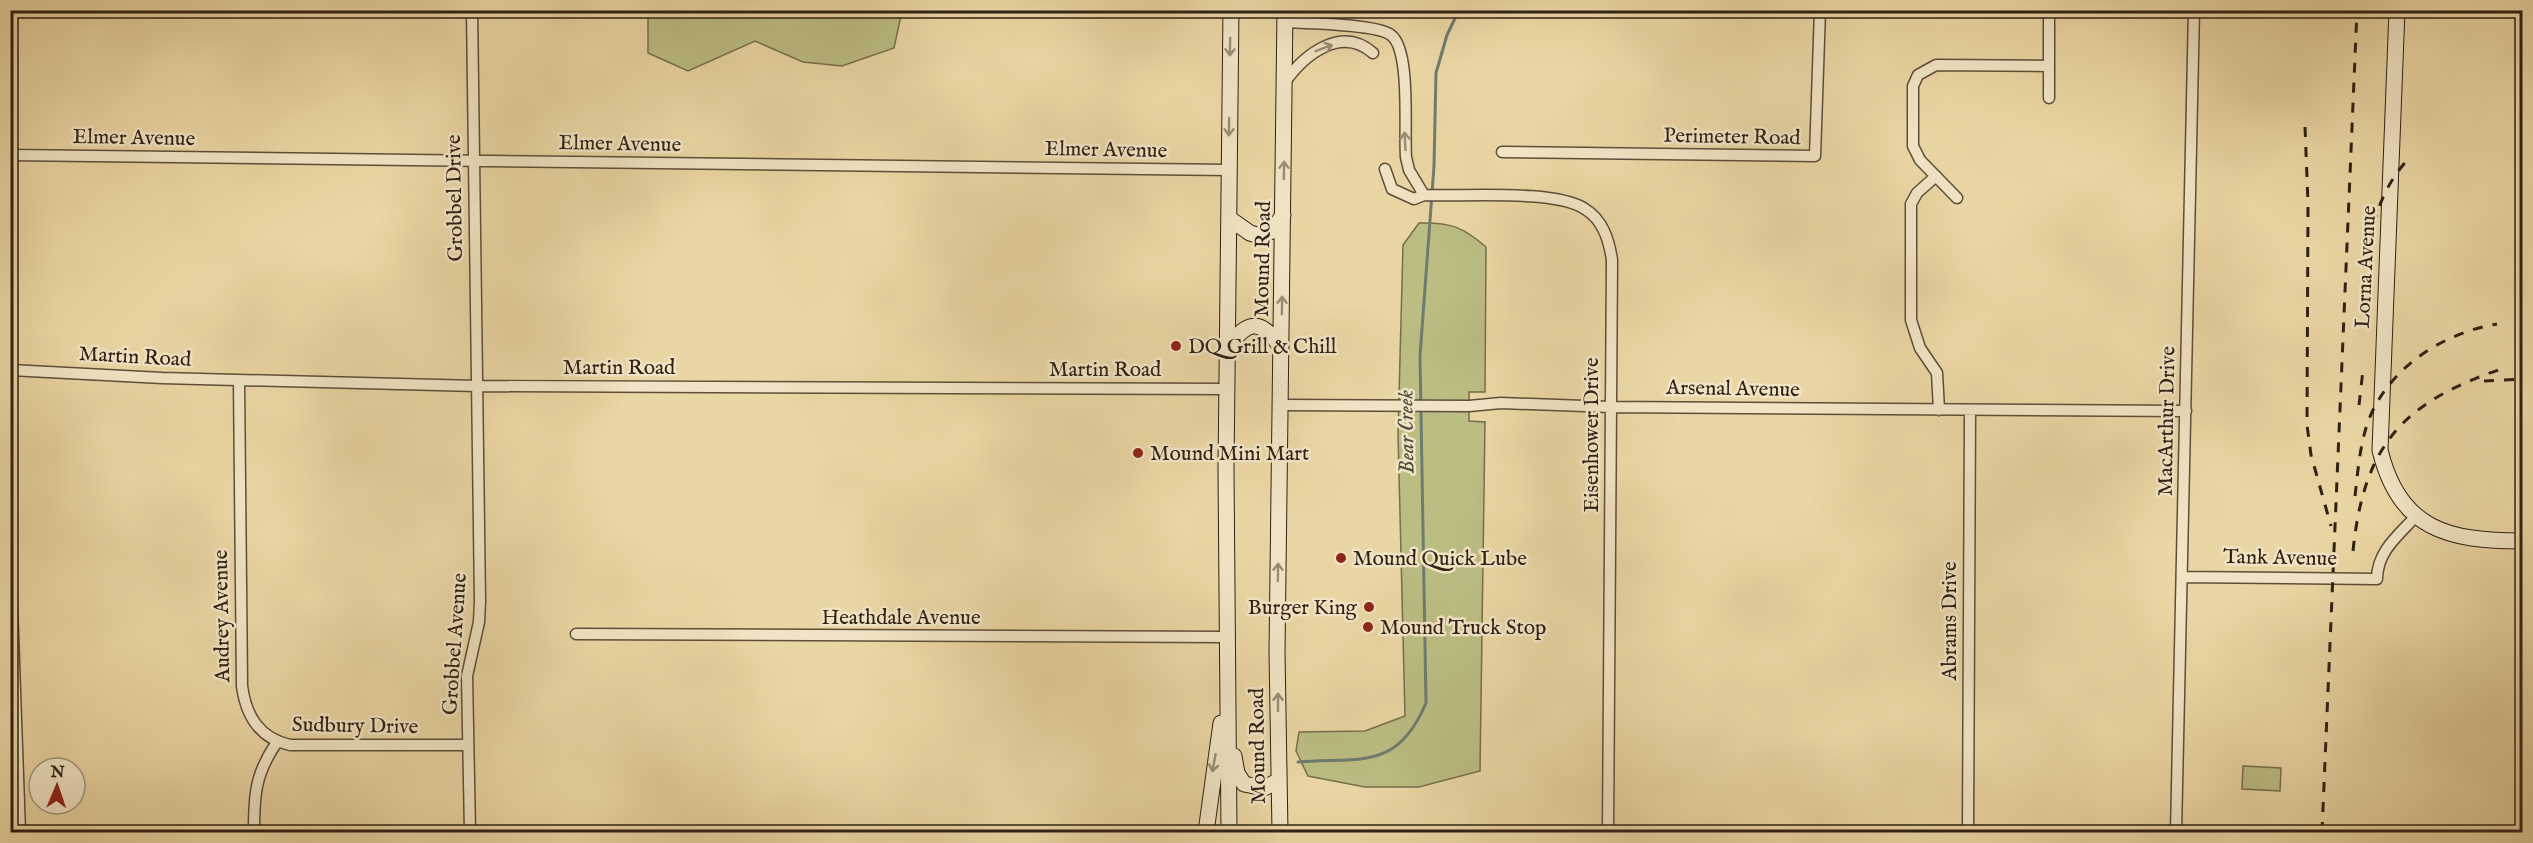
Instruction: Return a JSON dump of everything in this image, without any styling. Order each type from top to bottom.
[{"type":"main road","name":"Mound Road","points":[[1229,832],[1226,638],[1231,10]]},
{"type":"main road","name":"Lorna Avenue","points":[[2397,10],[2379,436],[2380,450],[2389,481],[2416,516]]},
{"type":"main road","name":"Mound Road","points":[[1280,832],[1278,781],[1280,405],[1285,16]]},
{"type":"main road","points":[[1230,219],[1250,233],[1260,236],[1272,231],[1284,215]]},
{"type":"main road","points":[[1228,348],[1240,330],[1254,325],[1263,327],[1281,347]]},
{"type":"main road","points":[[2416,516],[2442,532],[2459,537],[2523,541]]},
{"type":"main road","name":"Mound Road","points":[[1206,832],[1212,773],[1227,685]]},
{"type":"main road","points":[[1228,717],[1237,773],[1244,784],[1264,788],[1278,781]]},
{"type":"street","name":"Grobbel Drive","points":[[472,10],[477,386]]},
{"type":"street","name":"Perimeter Road","points":[[1502,152],[1815,156],[1820,10]]},
{"type":"street","points":[[2049,10],[2049,98]]},
{"type":"street","name":"MacArthur Drive","points":[[2176,832],[2194,10]]},
{"type":"street","points":[[1285,16],[1371,27],[1386,32],[1396,40],[1402,59],[1409,170],[1424,195]]},
{"type":"street","points":[[1285,83],[1298,63],[1317,49],[1342,42],[1353,42],[1373,53]]},
{"type":"street","points":[[1957,198],[1918,157],[1912,146],[1913,87],[1921,72],[1936,65],[2049,66]]},
{"type":"street","name":"Elmer Avenue","points":[[10,155],[1229,170]]},
{"type":"street","name":"Eisenhower Drive","points":[[1385,169],[1388,183],[1398,193],[1414,199],[1424,195],[1535,197],[1564,201],[1585,208],[1601,224],[1612,260],[1608,832]]},
{"type":"street","points":[[1936,176],[1917,193],[1911,204],[1910,305],[1916,340],[1937,373],[1939,410]]},
{"type":"street","name":"Martin Road","points":[[10,370],[239,381],[477,386],[1228,389]]},
{"type":"street","name":"Audrey Avenue","points":[[239,381],[242,686],[244,701],[253,721],[263,734],[277,742]]},
{"type":"street","name":"Grobbel Avenue","points":[[470,832],[467,676],[480,622],[477,386]]},
{"type":"street","name":"Arsenal Avenue","points":[[1280,405],[1426,406],[1501,403],[1611,407],[2186,411]]},
{"type":"street","name":"Abrams Drive","points":[[1968,832],[1970,410]]},
{"type":"street","name":"Tank Avenue","points":[[2182,577],[2377,579],[2379,562],[2386,549],[2416,516]]},
{"type":"street","points":[[10,549],[20,832]]},
{"type":"street","name":"Heathdale Avenue","points":[[576,634],[1226,638]]},
{"type":"street","points":[[254,832],[257,777],[262,763],[277,742]]},
{"type":"street","name":"Sudbury Drive","points":[[277,742],[329,747],[468,745]]},
{"type":"green space","points":[[648,10],[902,11],[894,48],[842,66],[803,62],[755,41],[688,71],[648,53]]},
{"type":"green space","points":[[1419,223],[1456,227],[1486,247],[1485,392],[1469,392],[1469,421],[1485,422],[1480,771],[1419,787],[1365,787],[1308,776],[1296,751],[1299,732],[1365,731],[1405,716],[1398,433],[1403,245]]},
{"type":"green space","points":[[2243,766],[2281,768],[2280,791],[2242,789]]},
{"type":"waterway","name":"Bear Creek","points":[[1298,762],[1359,759],[1390,750],[1403,740],[1415,725],[1426,703],[1420,356],[1434,166],[1436,73],[1447,35],[1459,10]]},
{"type":"railway","points":[[2322,832],[2357,10]]},
{"type":"railway","points":[[2305,127],[2308,203],[2307,425],[2311,455],[2331,526]]},
{"type":"railway","points":[[2364,284],[2371,233],[2381,201],[2409,158]]},
{"type":"railway","points":[[2355,496],[2363,437],[2378,400],[2390,383],[2404,368],[2438,344],[2457,335],[2497,324]]},
{"type":"railway","points":[[2353,551],[2367,482],[2379,455],[2395,432],[2415,413],[2439,396],[2469,381],[2504,368]]},
{"type":"railway","points":[[2359,405],[2363,370]]},
{"type":"railway","points":[[2484,381],[2522,379]]},
{"type":"place","name":"DQ Grill & Chill","points":[[1176,346]]},
{"type":"place","name":"Mound Mini Mart","points":[[1138,453]]},
{"type":"place","name":"Mound Quick Lube","points":[[1341,558]]},
{"type":"place","name":"Burger King","points":[[1369,607]]},
{"type":"place","name":"Mound Truck Stop","points":[[1368,627]]}]
